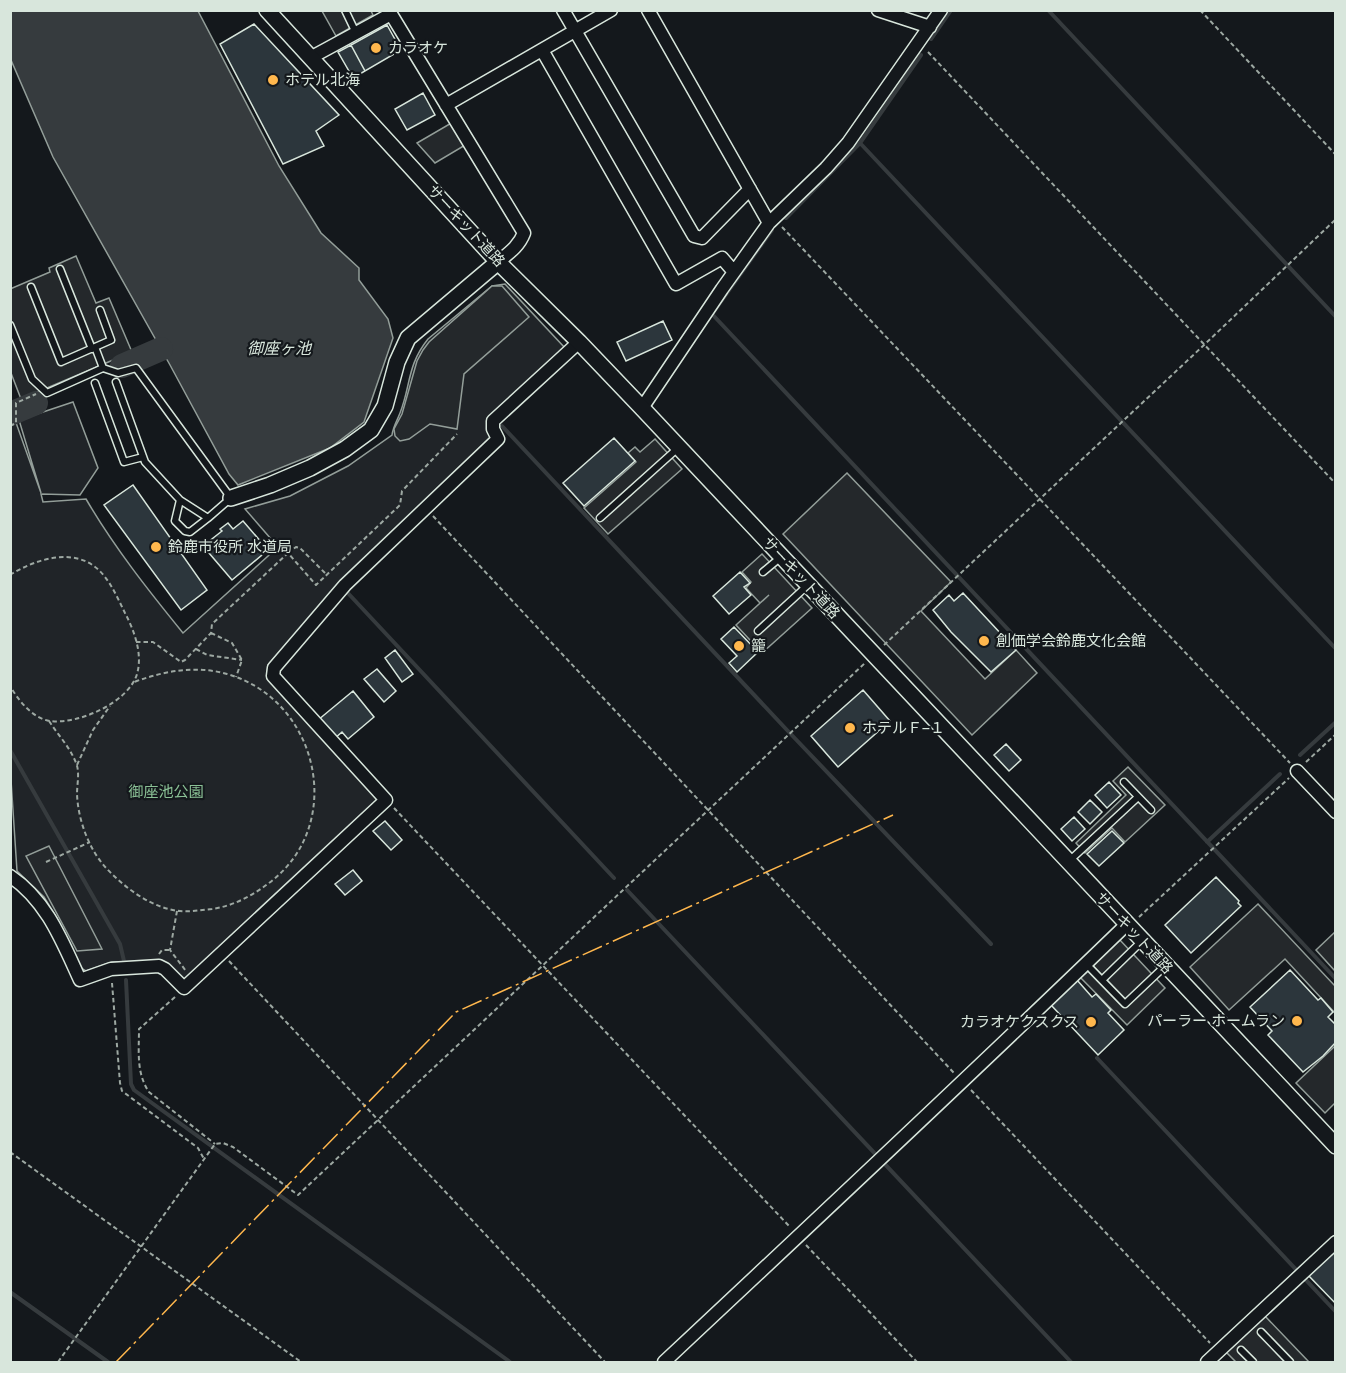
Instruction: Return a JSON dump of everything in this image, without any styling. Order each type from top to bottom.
[{"type":"street","name":"サーキット道路","points":[[267,10],[498,262],[579,342],[679,447],[1335,1146]]},
{"type":"street","points":[[563,10],[694,236],[702,238],[750,189]]},
{"type":"street","points":[[447,105],[611,10]]},
{"type":"street","points":[[648,10],[750,189],[772,221]]},
{"type":"street","points":[[878,10],[930,27]]},
{"type":"street","points":[[642,408],[734,272],[772,221],[848,143],[941,10]]},
{"type":"street","points":[[231,498],[310,468],[345,449],[371,430],[385,406],[397,362],[408,338],[514,250],[524,233],[391,14],[310,58]]},
{"type":"street","points":[[542,50],[676,284],[722,258],[734,272]]},
{"type":"street","points":[[10,876],[39,902],[53,923],[80,980],[111,969],[159,966],[184,988],[386,800],[273,676],[274,668],[345,585],[498,439],[493,429],[493,421],[579,342]]},
{"type":"street","points":[[1297,771],[1335,812]]},
{"type":"street","points":[[664,1362],[1126,925]]},
{"type":"street","points":[[1207,1362],[1335,1242]]},
{"type":"street","points":[[1218,1352],[1228,1362]]},
{"type":"lane","points":[[345,10],[356,33]]},
{"type":"lane","points":[[60,269],[103,368]]},
{"type":"lane","points":[[31,287],[61,362],[111,340],[100,310]]},
{"type":"lane","points":[[10,325],[32,379],[47,393],[103,368],[118,373],[136,368],[231,498],[190,532],[184,531],[175,520],[180,500]]},
{"type":"lane","points":[[116,382],[146,462],[180,500],[208,518]]},
{"type":"lane","points":[[95,383],[124,462],[143,457]]},
{"type":"lane","points":[[600,518],[679,447]]},
{"type":"lane","points":[[763,572],[781,556]]},
{"type":"lane","points":[[758,631],[808,585]]},
{"type":"lane","points":[[1124,782],[1151,810]]},
{"type":"lane","points":[[1068,862],[1138,797]]},
{"type":"lane","points":[[1102,980],[1142,941]]},
{"type":"lane","points":[[1091,969],[1125,1004],[1165,965]]},
{"type":"lane","points":[[1261,1332],[1290,1362]]},
{"type":"lane","points":[[1241,1350],[1254,1362]]},
{"type":"path","points":[[1200,10],[1335,155]]},
{"type":"path","points":[[920,43],[1335,484]]},
{"type":"path","points":[[184,988],[139,1029],[140,1073],[143,1084],[149,1092],[215,1144],[223,1143],[233,1147],[298,1195],[1285,269],[1335,219]]},
{"type":"path","points":[[772,221],[1297,771]]},
{"type":"path","points":[[10,426],[16,423],[16,403],[44,390]]},
{"type":"path","points":[[288,553],[316,585],[400,505],[402,491],[457,434]]},
{"type":"path","points":[[425,508],[1218,1352]]},
{"type":"path","points":[[181,670],[181,662],[211,633],[212,624],[296,547],[300,548],[326,575]]},
{"type":"path","points":[[10,575],[29,565],[58,557],[80,559],[94,566],[112,588],[128,618],[136,642],[139,665],[134,682],[130,689],[110,706],[93,730],[77,765],[80,816],[90,842],[105,867],[119,881],[143,898],[177,911],[189,912],[227,906],[243,900],[262,888],[288,865],[309,828],[315,798],[315,782],[306,745],[296,726],[283,709],[259,689],[236,677],[201,669],[181,670],[134,682]]},
{"type":"path","points":[[211,633],[232,643],[242,660],[236,677]]},
{"type":"path","points":[[136,642],[153,642],[181,662]]},
{"type":"path","points":[[196,649],[207,655],[242,660]]},
{"type":"path","points":[[10,686],[17,698],[30,710],[50,721],[77,765]]},
{"type":"path","points":[[50,721],[74,719],[110,706]]},
{"type":"path","points":[[1126,925],[1139,917],[1219,844],[1335,734]]},
{"type":"path","points":[[386,800],[917,1362]]},
{"type":"path","points":[[46,862],[90,842]]},
{"type":"path","points":[[177,911],[170,950],[194,979]]},
{"type":"path","points":[[221,953],[605,1362]]},
{"type":"path","points":[[111,969],[122,1091],[198,1148],[204,1159]]},
{"type":"path","points":[[58,1362],[215,1144]]},
{"type":"path","points":[[10,1152],[301,1362]]},
{"type":"green space","name":"御座池公園","points":[[505,284],[565,348],[488,419],[490,440],[340,583],[268,665],[267,676],[377,794],[376,804],[186,982],[167,963],[155,961],[112,962],[86,971],[81,968],[57,918],[44,897],[17,871],[10,765],[10,419],[14,417],[41,493],[19,420],[73,402],[98,468],[80,495],[41,494],[43,502],[86,499],[120,551],[183,633],[278,547],[245,509],[290,496],[348,466],[392,435],[404,403],[413,366],[421,348],[428,339],[492,286]]},
{"type":"shaded area","points":[[322,11],[371,11],[373,15],[336,36]]},
{"type":"shaded area","points":[[453,122],[467,144],[435,163],[417,143]]},
{"type":"shaded area","points":[[76,256],[96,303],[109,298],[132,352],[21,399],[11,373],[10,289],[50,272],[49,268]]},
{"type":"shaded area","points":[[492,286],[502,286],[529,317],[464,374],[457,429],[430,424],[409,439],[400,441],[395,436],[394,429],[402,414],[417,361],[423,350]]},
{"type":"shaded area","points":[[655,439],[682,469],[608,534],[584,508],[636,462],[628,453],[635,447],[640,452]]},
{"type":"shaded area","points":[[847,473],[951,582],[921,611],[985,679],[1016,650],[1037,673],[972,735],[783,534]]},
{"type":"shaded area","points":[[762,554],[812,608],[762,653],[736,625],[769,595],[760,603],[746,588],[751,582],[742,572]]},
{"type":"shaded area","points":[[1128,767],[1165,805],[1125,842],[1112,828],[1085,853],[1076,843],[1126,795],[1113,781]]},
{"type":"shaded area","points":[[49,846],[102,949],[77,951],[26,856]]},
{"type":"shaded area","points":[[1258,904],[1335,986],[1335,1013],[1285,959],[1229,1010],[1190,967]]},
{"type":"shaded area","points":[[1335,932],[1335,971],[1316,950]]},
{"type":"shaded area","points":[[1119,939],[1165,988],[1127,1025],[1079,976]]},
{"type":"shaded area","points":[[1335,1046],[1335,1103],[1325,1113],[1296,1083]]},
{"type":"shaded area","points":[[1264,1315],[1309,1362],[1236,1362],[1226,1352]]},
{"type":"water","name":"御座ヶ池","points":[[10,11],[198,11],[279,166],[321,233],[359,268],[359,280],[388,319],[393,338],[364,422],[330,448],[238,485],[229,474],[53,157],[11,60]]},
{"type":"building","name":"ホテル北海","points":[[254,24],[339,115],[316,131],[324,146],[283,164],[220,44]]},
{"type":"building","name":"カラオケ","points":[[387,25],[401,50],[365,71],[351,45]]},
{"type":"building","points":[[351,45],[365,71],[353,78],[338,52]]},
{"type":"building","points":[[423,93],[435,115],[407,130],[395,109]]},
{"type":"building","points":[[663,321],[672,340],[626,361],[617,342]]},
{"type":"building","points":[[614,438],[635,461],[584,506],[563,483]]},
{"type":"building","name":"鈴鹿市役所 水道局","points":[[133,485],[207,590],[181,610],[104,505]]},
{"type":"building","points":[[243,521],[268,550],[232,580],[203,546],[222,531],[220,529],[228,523],[233,529]]},
{"type":"building","points":[[740,572],[750,583],[744,587],[751,595],[729,614],[713,596]]},
{"type":"building","name":"創価学会鈴鹿文化会館","points":[[963,593],[1016,650],[991,672],[951,632],[933,610],[949,595],[954,601]]},
{"type":"building","name":"籠","points":[[734,627],[758,652],[737,672],[729,663],[737,656],[721,639]]},
{"type":"building","points":[[395,650],[413,674],[402,682],[385,658]]},
{"type":"building","points":[[377,669],[396,691],[384,702],[364,679]]},
{"type":"building","name":"ホテルＦ―１","points":[[863,690],[890,721],[838,767],[811,736]]},
{"type":"building","points":[[353,691],[374,717],[348,739],[342,732],[334,739],[318,720]]},
{"type":"building","points":[[1006,744],[1021,760],[1009,771],[994,755]]},
{"type":"building","points":[[1109,782],[1121,795],[1107,808],[1095,795]]},
{"type":"building","points":[[1090,800],[1102,812],[1090,824],[1078,812]]},
{"type":"building","points":[[1074,817],[1085,829],[1072,841],[1061,829]]},
{"type":"building","points":[[385,821],[402,840],[391,850],[373,831]]},
{"type":"building","points":[[1112,831],[1124,843],[1099,866],[1087,854]]},
{"type":"building","points":[[353,870],[362,881],[345,895],[335,884]]},
{"type":"building","points":[[1216,877],[1241,906],[1191,953],[1165,925]]},
{"type":"building","name":"パーラー ホームラン","points":[[1290,970],[1318,1000],[1321,998],[1333,1012],[1328,1017],[1336,1025],[1336,1042],[1303,1072],[1268,1035],[1272,1031],[1250,1007]]},
{"type":"building","name":"カラオケクスクス","points":[[1077,980],[1092,997],[1096,994],[1111,1010],[1108,1013],[1124,1030],[1098,1055],[1051,1005]]},
{"type":"building","points":[[1336,1249],[1336,1304],[1308,1275]]},
{"type":"waterway","points":[[931,39],[951,10]]},
{"type":"waterway","points":[[1048,10],[1336,317]]},
{"type":"waterway","points":[[786,218],[860,143],[921,55]]},
{"type":"waterway","points":[[860,143],[1336,649]]},
{"type":"waterway","points":[[772,230],[712,314],[1336,979]]},
{"type":"waterway","points":[[122,366],[161,349]]},
{"type":"waterway","points":[[10,414],[36,403]]},
{"type":"waterway","points":[[502,426],[991,944]]},
{"type":"waterway","points":[[346,591],[614,878]]},
{"type":"waterway","points":[[1300,755],[1336,722]]},
{"type":"waterway","points":[[10,750],[120,944],[124,961]]},
{"type":"waterway","points":[[1207,842],[1280,774]]},
{"type":"waterway","points":[[627,890],[1071,1362]]},
{"type":"waterway","points":[[126,980],[131,1084],[134,1090],[510,1362]]},
{"type":"waterway","points":[[1097,1058],[1336,1312]]},
{"type":"waterway","points":[[10,1292],[108,1362]]},
{"type":"power","points":[[116,1362],[456,1012],[893,815]]},
{"type":"place","name":"カラオケ","points":[[376,48]]},
{"type":"place","name":"ホテル北海","points":[[273,80]]},
{"type":"place","name":"鈴鹿市役所 水道局","points":[[156,547]]},
{"type":"place","name":"創価学会鈴鹿文化会館","points":[[984,641]]},
{"type":"place","name":"籠","points":[[739,646]]},
{"type":"place","name":"ホテルＦ―１","points":[[850,728]]},
{"type":"place","name":"パーラー ホームラン","points":[[1297,1021]]},
{"type":"place","name":"カラオケクスクス","points":[[1091,1022]]}]
